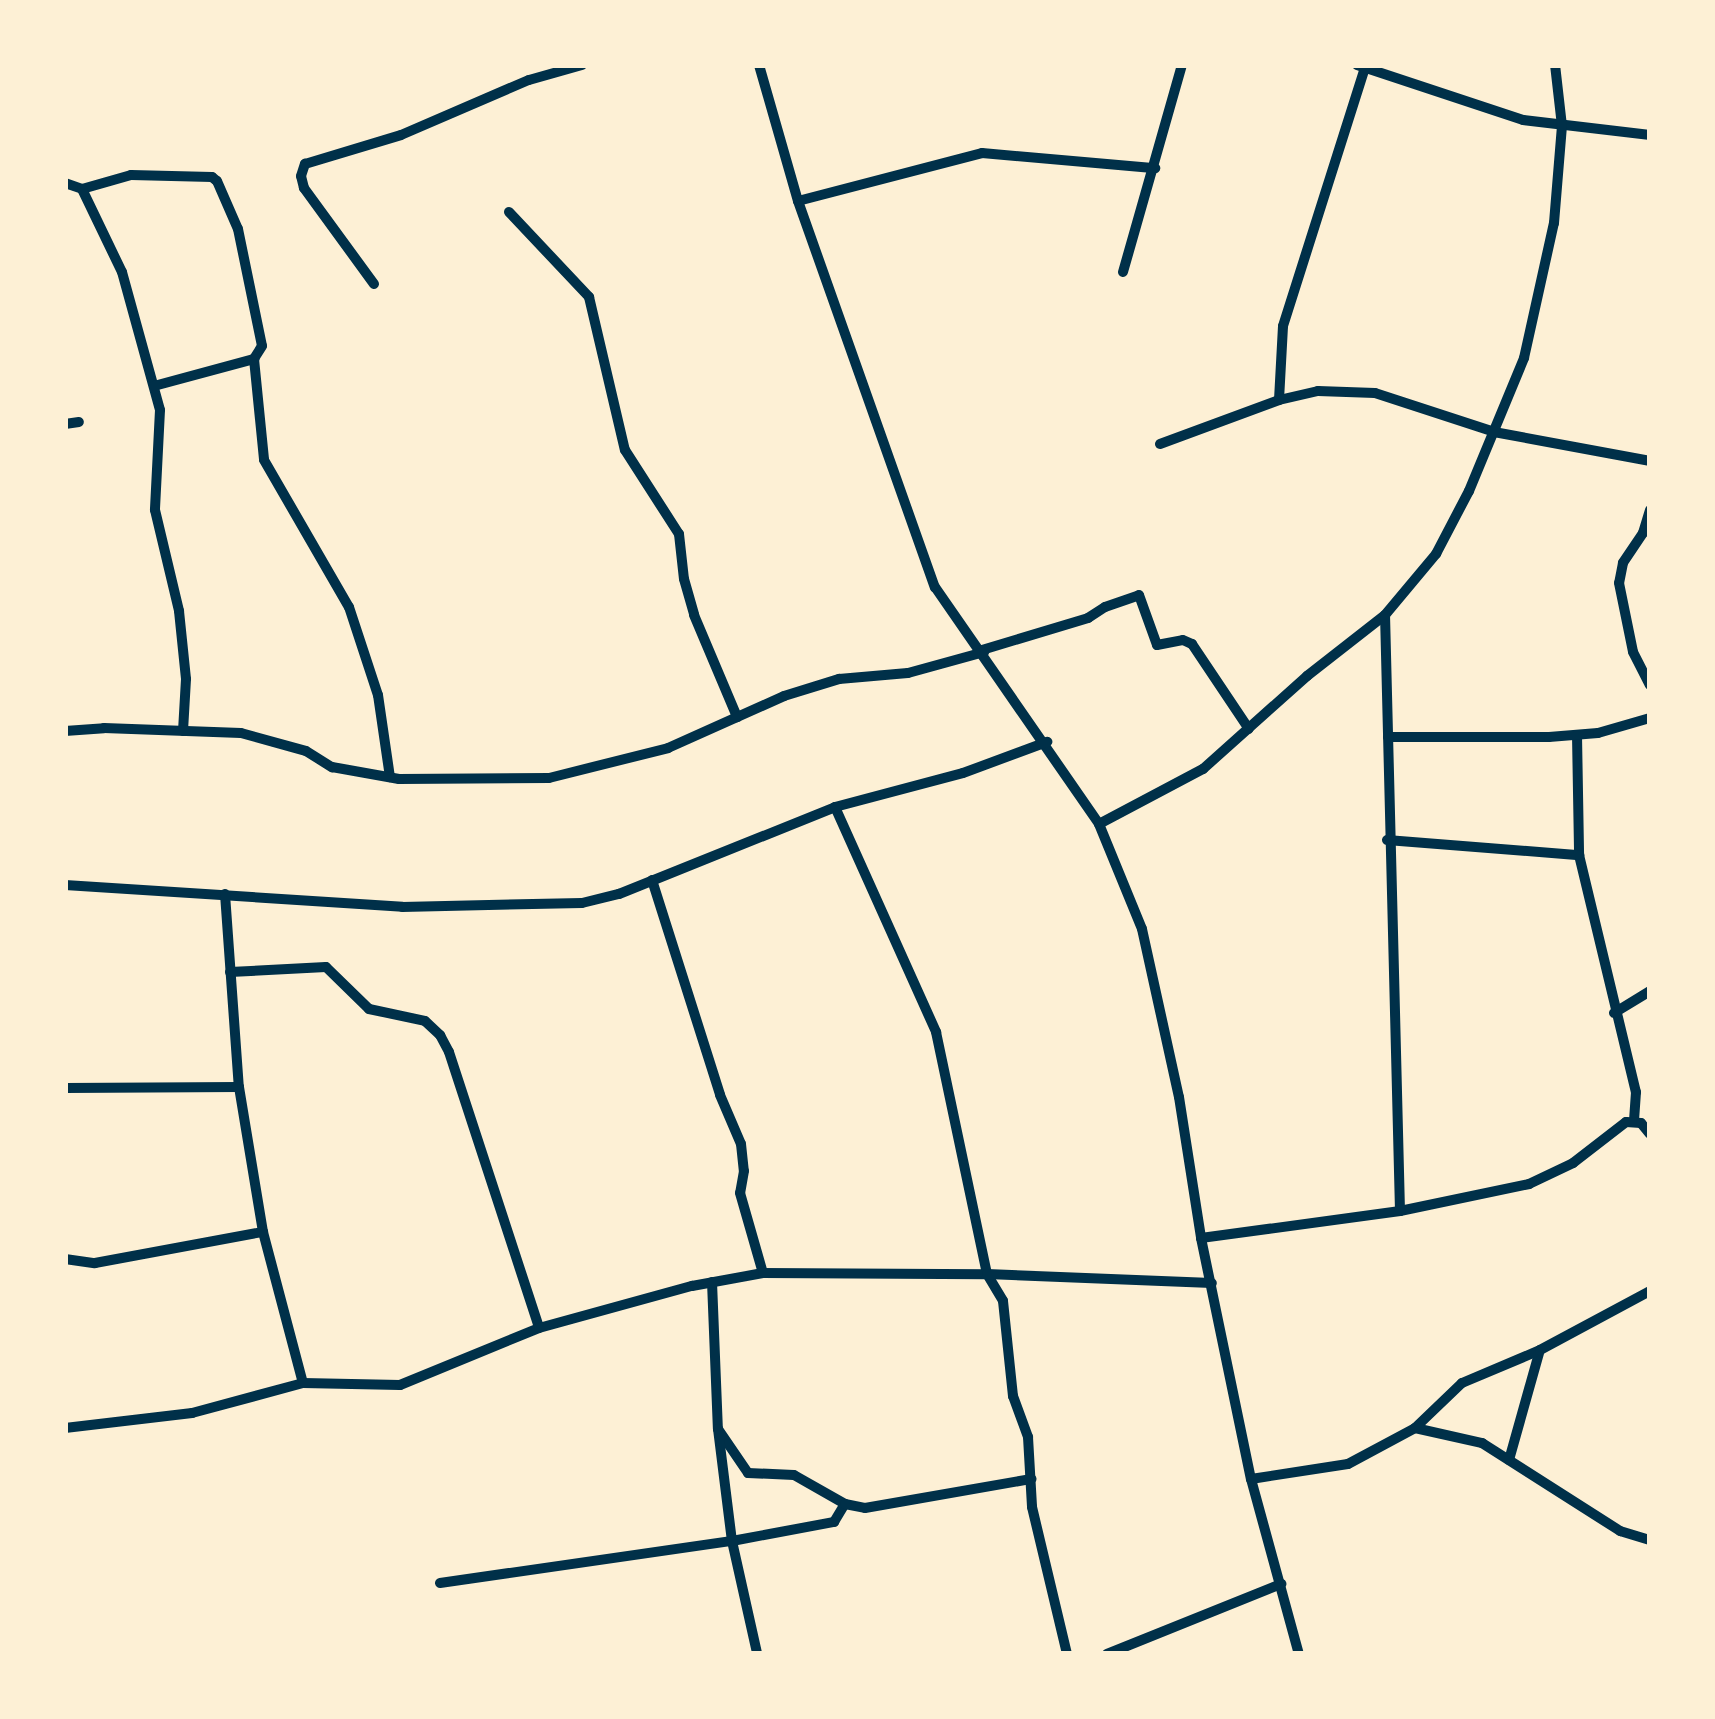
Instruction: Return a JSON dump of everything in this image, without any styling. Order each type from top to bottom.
[{"type":"street","points":[[374,284],[304,188],[301,176],[305,164],[400,135],[529,80],[582,65]]},
{"type":"street","points":[[759,65],[798,201],[935,587],[1047,742],[1099,824],[1142,930],[1179,1098],[1201,1238],[1251,1479],[1299,1654]]},
{"type":"street","points":[[1123,272],[1182,65]]},
{"type":"street","points":[[1099,824],[1204,769],[1384,615],[1436,554],[1524,358],[1554,223],[1562,126],[1556,65]]},
{"type":"street","points":[[1279,400],[1283,326],[1361,66],[1523,120],[1650,136]]},
{"type":"street","points":[[798,201],[982,153],[1154,168]]},
{"type":"street","points":[[65,184],[82,188],[131,176],[216,178],[238,229],[262,346],[254,359],[264,460],[349,607],[378,695],[390,777]]},
{"type":"street","points":[[82,188],[122,272],[160,410],[155,510],[179,611],[186,679],[184,731]]},
{"type":"street","points":[[508,212],[570,271],[590,297],[625,450],[679,534],[684,579],[694,614],[737,716]]},
{"type":"street","points":[[154,386],[254,359]]},
{"type":"street","points":[[1160,444],[1279,400],[1318,391],[1375,393],[1494,432],[1650,462]]},
{"type":"street","points":[[65,424],[79,422]]},
{"type":"street","points":[[1650,510],[1643,533],[1623,562],[1618,584],[1634,652],[1650,685]]},
{"type":"street","points":[[65,732],[241,733],[306,751],[332,767],[390,777],[548,778],[668,748],[737,716],[839,679],[908,673],[983,651],[1013,637],[1088,618],[1139,595],[1157,645],[1183,640],[1192,644],[1249,728]]},
{"type":"street","points":[[1384,615],[1387,840],[1400,1211]]},
{"type":"street","points":[[1388,737],[1577,735],[1650,718]]},
{"type":"street","points":[[1577,735],[1579,855],[1636,1092],[1634,1122]]},
{"type":"street","points":[[65,884],[402,907],[582,903],[652,880],[835,807],[962,773],[1047,742]]},
{"type":"street","points":[[835,807],[936,1032],[987,1274],[1002,1301],[1013,1396],[1028,1436],[1043,1562],[1067,1654]]},
{"type":"street","points":[[1387,840],[1579,855]]},
{"type":"street","points":[[652,880],[720,1095],[741,1144],[744,1172],[740,1193],[764,1274]]},
{"type":"street","points":[[225,894],[240,1087],[263,1232],[302,1383]]},
{"type":"street","points":[[230,972],[326,966],[369,1010],[425,1021],[440,1035],[449,1052],[539,1328]]},
{"type":"street","points":[[1614,1013],[1650,991]]},
{"type":"street","points":[[65,1088],[240,1087]]},
{"type":"street","points":[[1201,1238],[1400,1211],[1529,1184],[1572,1163],[1626,1122],[1649,1129]]},
{"type":"street","points":[[65,1259],[95,1264],[263,1232]]},
{"type":"street","points":[[65,1428],[192,1413],[302,1383],[400,1385],[539,1328],[712,1282],[764,1274],[987,1274],[1212,1282]]},
{"type":"street","points":[[712,1282],[718,1429],[732,1541],[757,1653]]},
{"type":"street","points":[[1251,1479],[1348,1464],[1415,1428],[1462,1383],[1540,1350],[1650,1292]]},
{"type":"street","points":[[1509,1460],[1540,1350]]},
{"type":"street","points":[[1415,1428],[1482,1443],[1620,1532],[1650,1540]]},
{"type":"street","points":[[718,1429],[748,1474],[794,1474],[845,1504],[864,1508],[1032,1479]]},
{"type":"street","points":[[440,1583],[732,1541],[834,1522],[845,1504]]},
{"type":"street","points":[[1107,1654],[1281,1584]]}]
